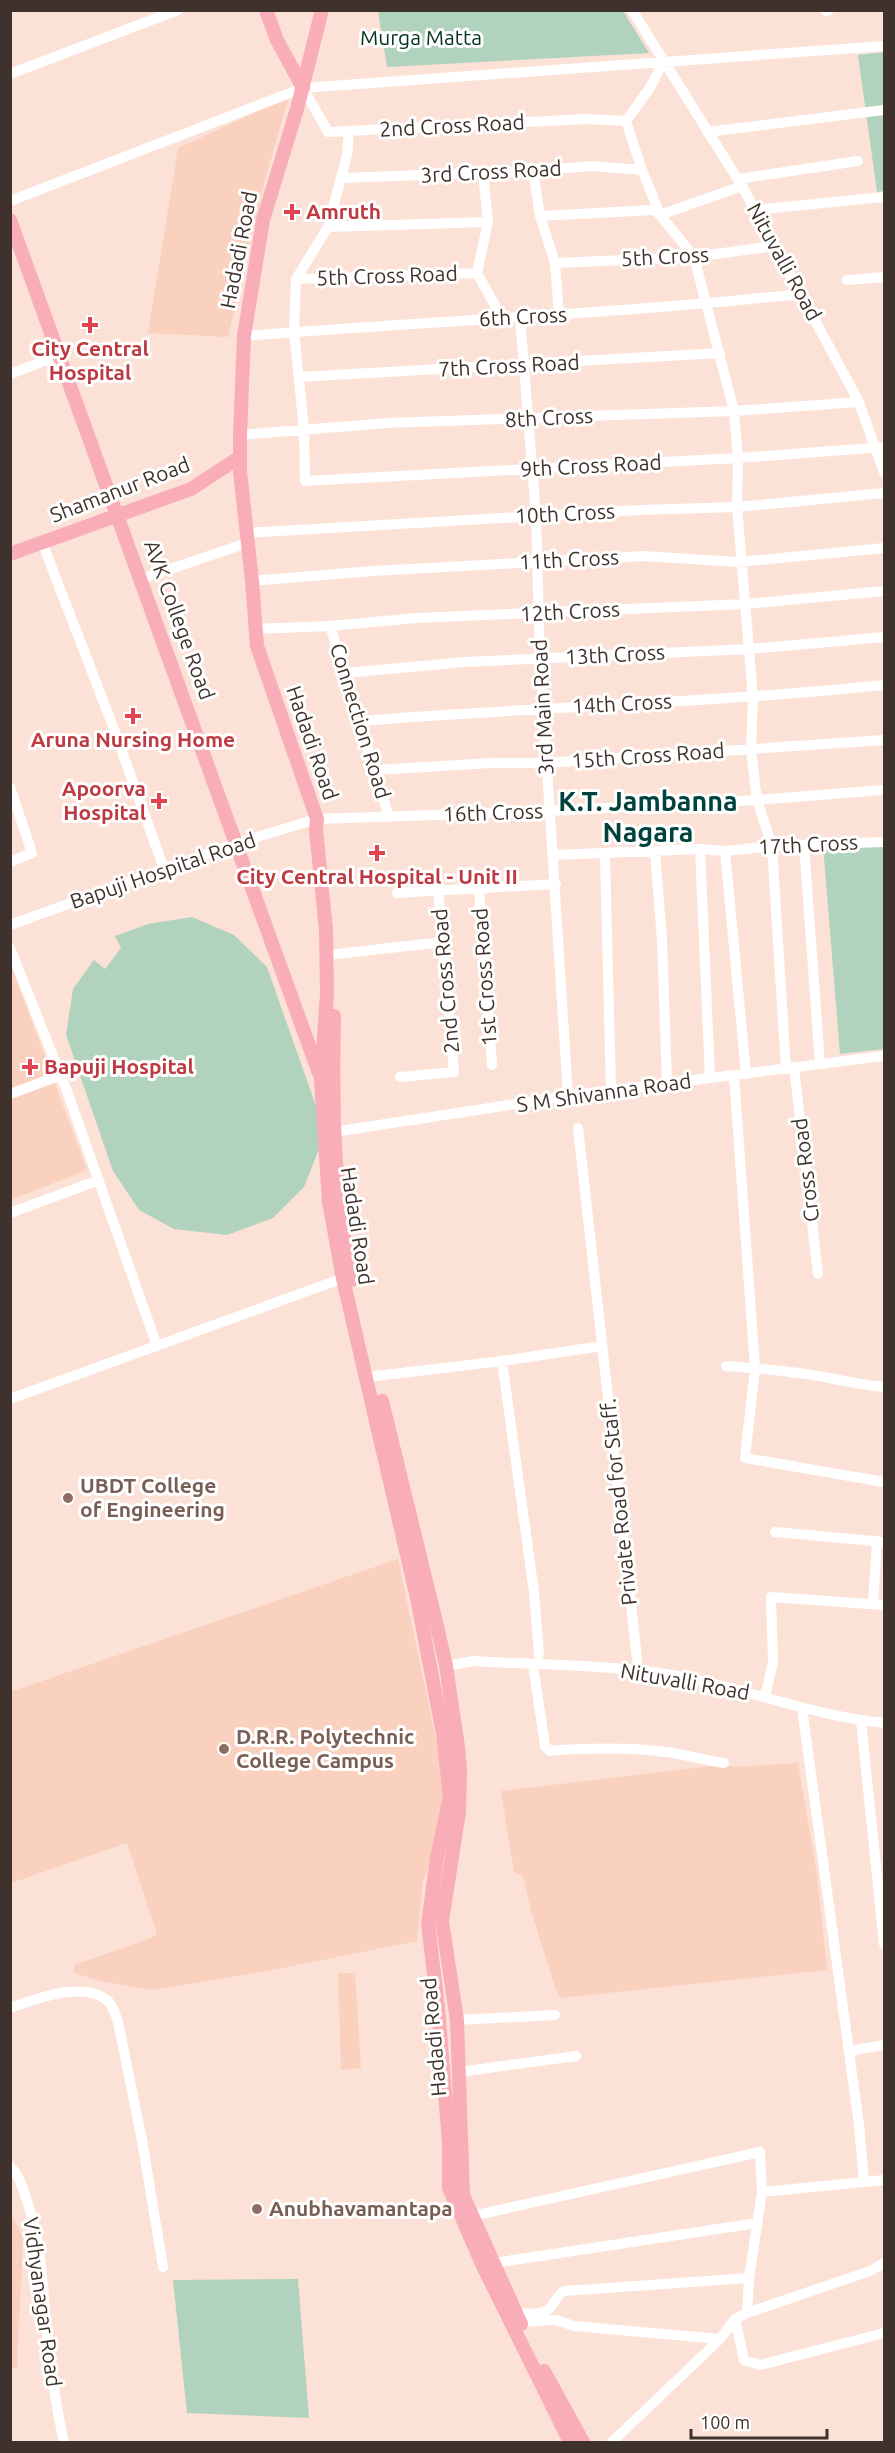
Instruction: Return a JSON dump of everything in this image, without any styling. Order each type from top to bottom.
[{"type":"main road","points":[[266,10],[277,40],[303,88]]},
{"type":"main road","name":"Hadadi Road","points":[[322,10],[303,88],[262,220],[244,336],[240,457],[256,646],[317,819],[316,830],[331,954],[329,1042],[321,1079],[328,1133],[329,1202],[371,1377],[432,1604],[446,1666],[460,1770],[459,1812],[442,1921],[457,2020],[463,2195],[535,2353],[584,2442]]},
{"type":"main road","name":"AVK College Road","points":[[10,220],[321,1079]]},
{"type":"main road","name":"Shamanur Road","points":[[10,555],[191,489],[240,457]]},
{"type":"main road","points":[[306,1035],[329,1042],[328,1133]]},
{"type":"main road","name":"Hadadi Road","points":[[371,1377],[443,1734],[450,1796],[437,1858],[428,1924],[438,2007],[449,2143],[449,2188],[482,2264],[570,2442]]},
{"type":"street","points":[[10,74],[178,10]]},
{"type":"street","name":"Nituvalli Road","points":[[632,10],[740,182],[859,402],[880,447],[885,472]]},
{"type":"street","points":[[10,201],[303,88],[885,46]]},
{"type":"street","points":[[660,215],[626,121],[651,86],[663,62]]},
{"type":"street","name":"2nd Cross Road","points":[[303,88],[328,132],[575,120],[626,121]]},
{"type":"street","points":[[707,132],[885,110]]},
{"type":"street","points":[[304,430],[294,332],[296,279],[328,227],[347,155],[349,132]]},
{"type":"street","points":[[660,215],[740,182],[858,161]]},
{"type":"street","name":"3rd Cross Road","points":[[341,178],[483,174],[591,166],[642,170]]},
{"type":"street","points":[[533,171],[540,216],[555,263],[559,315]]},
{"type":"street","points":[[483,174],[488,222],[477,273],[502,318]]},
{"type":"street","points":[[755,210],[885,197]]},
{"type":"street","points":[[540,216],[654,210],[694,257]]},
{"type":"street","points":[[328,227],[488,222]]},
{"type":"street","name":"5th Cross","points":[[555,263],[694,257],[774,246]]},
{"type":"street","name":"Cross Road","points":[[694,257],[734,411],[738,458],[737,507],[753,697],[751,750],[757,800],[772,846],[790,1068],[818,1274]]},
{"type":"street","name":"5th Cross Road","points":[[296,279],[477,273]]},
{"type":"street","points":[[846,280],[885,277]]},
{"type":"street","name":"6th Cross","points":[[244,336],[708,304],[801,294]]},
{"type":"street","name":"3rd Main Road","points":[[520,317],[536,516],[540,658],[568,1096]]},
{"type":"street","name":"7th Cross Road","points":[[299,377],[720,353]]},
{"type":"street","points":[[10,374],[60,355]]},
{"type":"street","name":"8th Cross","points":[[240,435],[387,423],[734,411],[859,402]]},
{"type":"street","name":"9th Cross Road","points":[[304,430],[305,481],[738,458],[880,447]]},
{"type":"street","name":"10th Cross","points":[[141,579],[246,538],[536,516],[737,507],[885,494]]},
{"type":"street","points":[[42,542],[118,740],[164,869]]},
{"type":"street","name":"11th Cross","points":[[252,581],[373,571],[643,556],[741,561],[885,548]]},
{"type":"street","name":"12th Cross","points":[[255,629],[330,626],[416,618],[746,604],[885,591]]},
{"type":"street","name":"Connection Road","points":[[330,626],[389,817]]},
{"type":"street","name":"13th Cross","points":[[346,673],[464,662],[750,649],[885,637]]},
{"type":"street","name":"14th Cross","points":[[360,722],[544,708],[753,697],[885,685]]},
{"type":"street","name":"15th Cross Road","points":[[375,770],[491,763],[546,763],[885,740]]},
{"type":"street","points":[[10,787],[32,853],[10,862]]},
{"type":"street","name":"16th Cross","points":[[317,819],[550,811],[757,800],[885,790]]},
{"type":"street","name":"Bapuji Hospital Road","points":[[10,925],[237,843],[317,819]]},
{"type":"street","name":"17th Cross","points":[[553,855],[885,842]]},
{"type":"street","points":[[804,845],[820,1064]]},
{"type":"street","points":[[700,849],[710,1078]]},
{"type":"street","points":[[725,850],[740,1074],[755,1368],[745,1458],[885,1482]]},
{"type":"street","points":[[655,851],[662,940],[668,1084]]},
{"type":"street","points":[[605,854],[611,1091]]},
{"type":"street","points":[[397,893],[556,884]]},
{"type":"street","name":"1st Cross Road","points":[[479,888],[492,1065]]},
{"type":"street","name":"2nd Cross Road","points":[[400,1077],[454,1071],[438,891]]},
{"type":"street","points":[[331,954],[442,942]]},
{"type":"street","points":[[10,948],[61,1075],[157,1346]]},
{"type":"street","name":"S M Shivanna Road","points":[[328,1133],[568,1096],[885,1056]]},
{"type":"street","points":[[10,1094],[61,1075]]},
{"type":"street","name":"Private Road for Staff.","points":[[578,1128],[637,1659]]},
{"type":"street","points":[[10,1214],[99,1180]]},
{"type":"street","points":[[10,1399],[347,1277]]},
{"type":"street","points":[[371,1377],[502,1362],[602,1346]]},
{"type":"street","points":[[502,1362],[534,1592],[539,1655]]},
{"type":"street","points":[[726,1366],[755,1368],[885,1387]]},
{"type":"street","points":[[765,1697],[772,1662],[771,1597],[879,1605],[881,1542],[775,1532]]},
{"type":"street","name":"Nituvalli Road","points":[[446,1666],[474,1661],[652,1672],[765,1697],[802,1708],[885,1723]]},
{"type":"street","points":[[533,1665],[545,1746],[550,1751],[597,1747],[635,1749],[666,1752],[724,1763]]},
{"type":"street","points":[[802,1708],[849,2051],[864,2182]]},
{"type":"street","points":[[861,1720],[885,1944]]},
{"type":"street","points":[[10,2008],[61,1992],[83,1992],[104,1998],[112,2007],[118,2022],[140,2128],[163,2267]]},
{"type":"street","points":[[457,2020],[555,2014]]},
{"type":"street","points":[[849,2051],[885,2045]]},
{"type":"street","points":[[459,2072],[576,2056]]},
{"type":"street","points":[[472,2216],[760,2152],[762,2192],[749,2278],[747,2313]]},
{"type":"street","name":"Vidhyanagar Road","points":[[10,2166],[17,2173],[35,2224],[46,2298],[48,2343],[64,2442]]},
{"type":"street","points":[[762,2192],[885,2180]]},
{"type":"street","points":[[494,2263],[757,2223]]},
{"type":"street","points":[[612,2442],[720,2339],[735,2319],[870,2271],[885,2263]]},
{"type":"street","points":[[518,2317],[543,2312],[564,2291],[749,2278]]},
{"type":"street","points":[[518,2317],[556,2320],[574,2326],[720,2339]]},
{"type":"street","points":[[735,2319],[744,2361],[760,2365],[885,2332]]},
{"type":"shaded area","points":[[289,97],[266,176],[228,337],[148,333],[178,148]]},
{"type":"shaded area","name":"Bapuji Hospital","points":[[10,963],[87,1170],[11,1200],[10,1200]]},
{"type":"shaded area","name":"D.R.R. Polytechnic College Campus","points":[[398,1559],[450,1806],[442,1837],[423,1881],[417,1941],[267,1971],[152,1990],[100,1981],[74,1973],[74,1965],[157,1934],[127,1843],[11,1883],[10,1692]]},
{"type":"shaded area","points":[[798,1763],[817,1875],[827,1970],[560,1998],[532,1914],[523,1876],[514,1872],[501,1791],[720,1765],[734,1767]]},
{"type":"shaded area","points":[[338,1973],[355,1973],[361,2068],[341,2070]]},
{"type":"shaded area","points":[[11,2214],[23,2237],[17,2368],[11,2369]]},
{"type":"green space","name":"Murga Matta","points":[[378,11],[623,11],[649,53],[387,67]]},
{"type":"green space","points":[[884,52],[884,191],[877,192],[858,55]]},
{"type":"green space","points":[[823,845],[884,845],[884,1049],[840,1054]]},
{"type":"green space","points":[[192,917],[234,935],[267,967],[317,1109],[319,1149],[304,1187],[273,1218],[227,1235],[174,1229],[139,1210],[113,1171],[66,1035],[73,989],[94,960],[105,969],[121,948],[115,936],[148,924]]},
{"type":"green space","points":[[298,2279],[309,2418],[187,2413],[173,2280]]},
{"type":"place","name":"Amruth","points":[[292,212]]},
{"type":"place","name":"City Central Hospital","points":[[90,325]]},
{"type":"place","name":"Aruna Nursing Home","points":[[133,716]]},
{"type":"place","name":"Apoorva Hospital","points":[[159,801]]},
{"type":"place","name":"City Central Hospital - Unit II","points":[[377,853]]},
{"type":"place","name":"Bapuji Hospital","points":[[30,1067]]},
{"type":"place","name":"UBDT College of Engineering","points":[[68,1498]]},
{"type":"place","name":"D.R.R. Polytechnic College Campus","points":[[224,1749]]},
{"type":"place","name":"Anubhavamantapa","points":[[257,2209]]},
{"type":"district","name":"K.T. Jambanna Nagara","points":[[648,818]]}]
